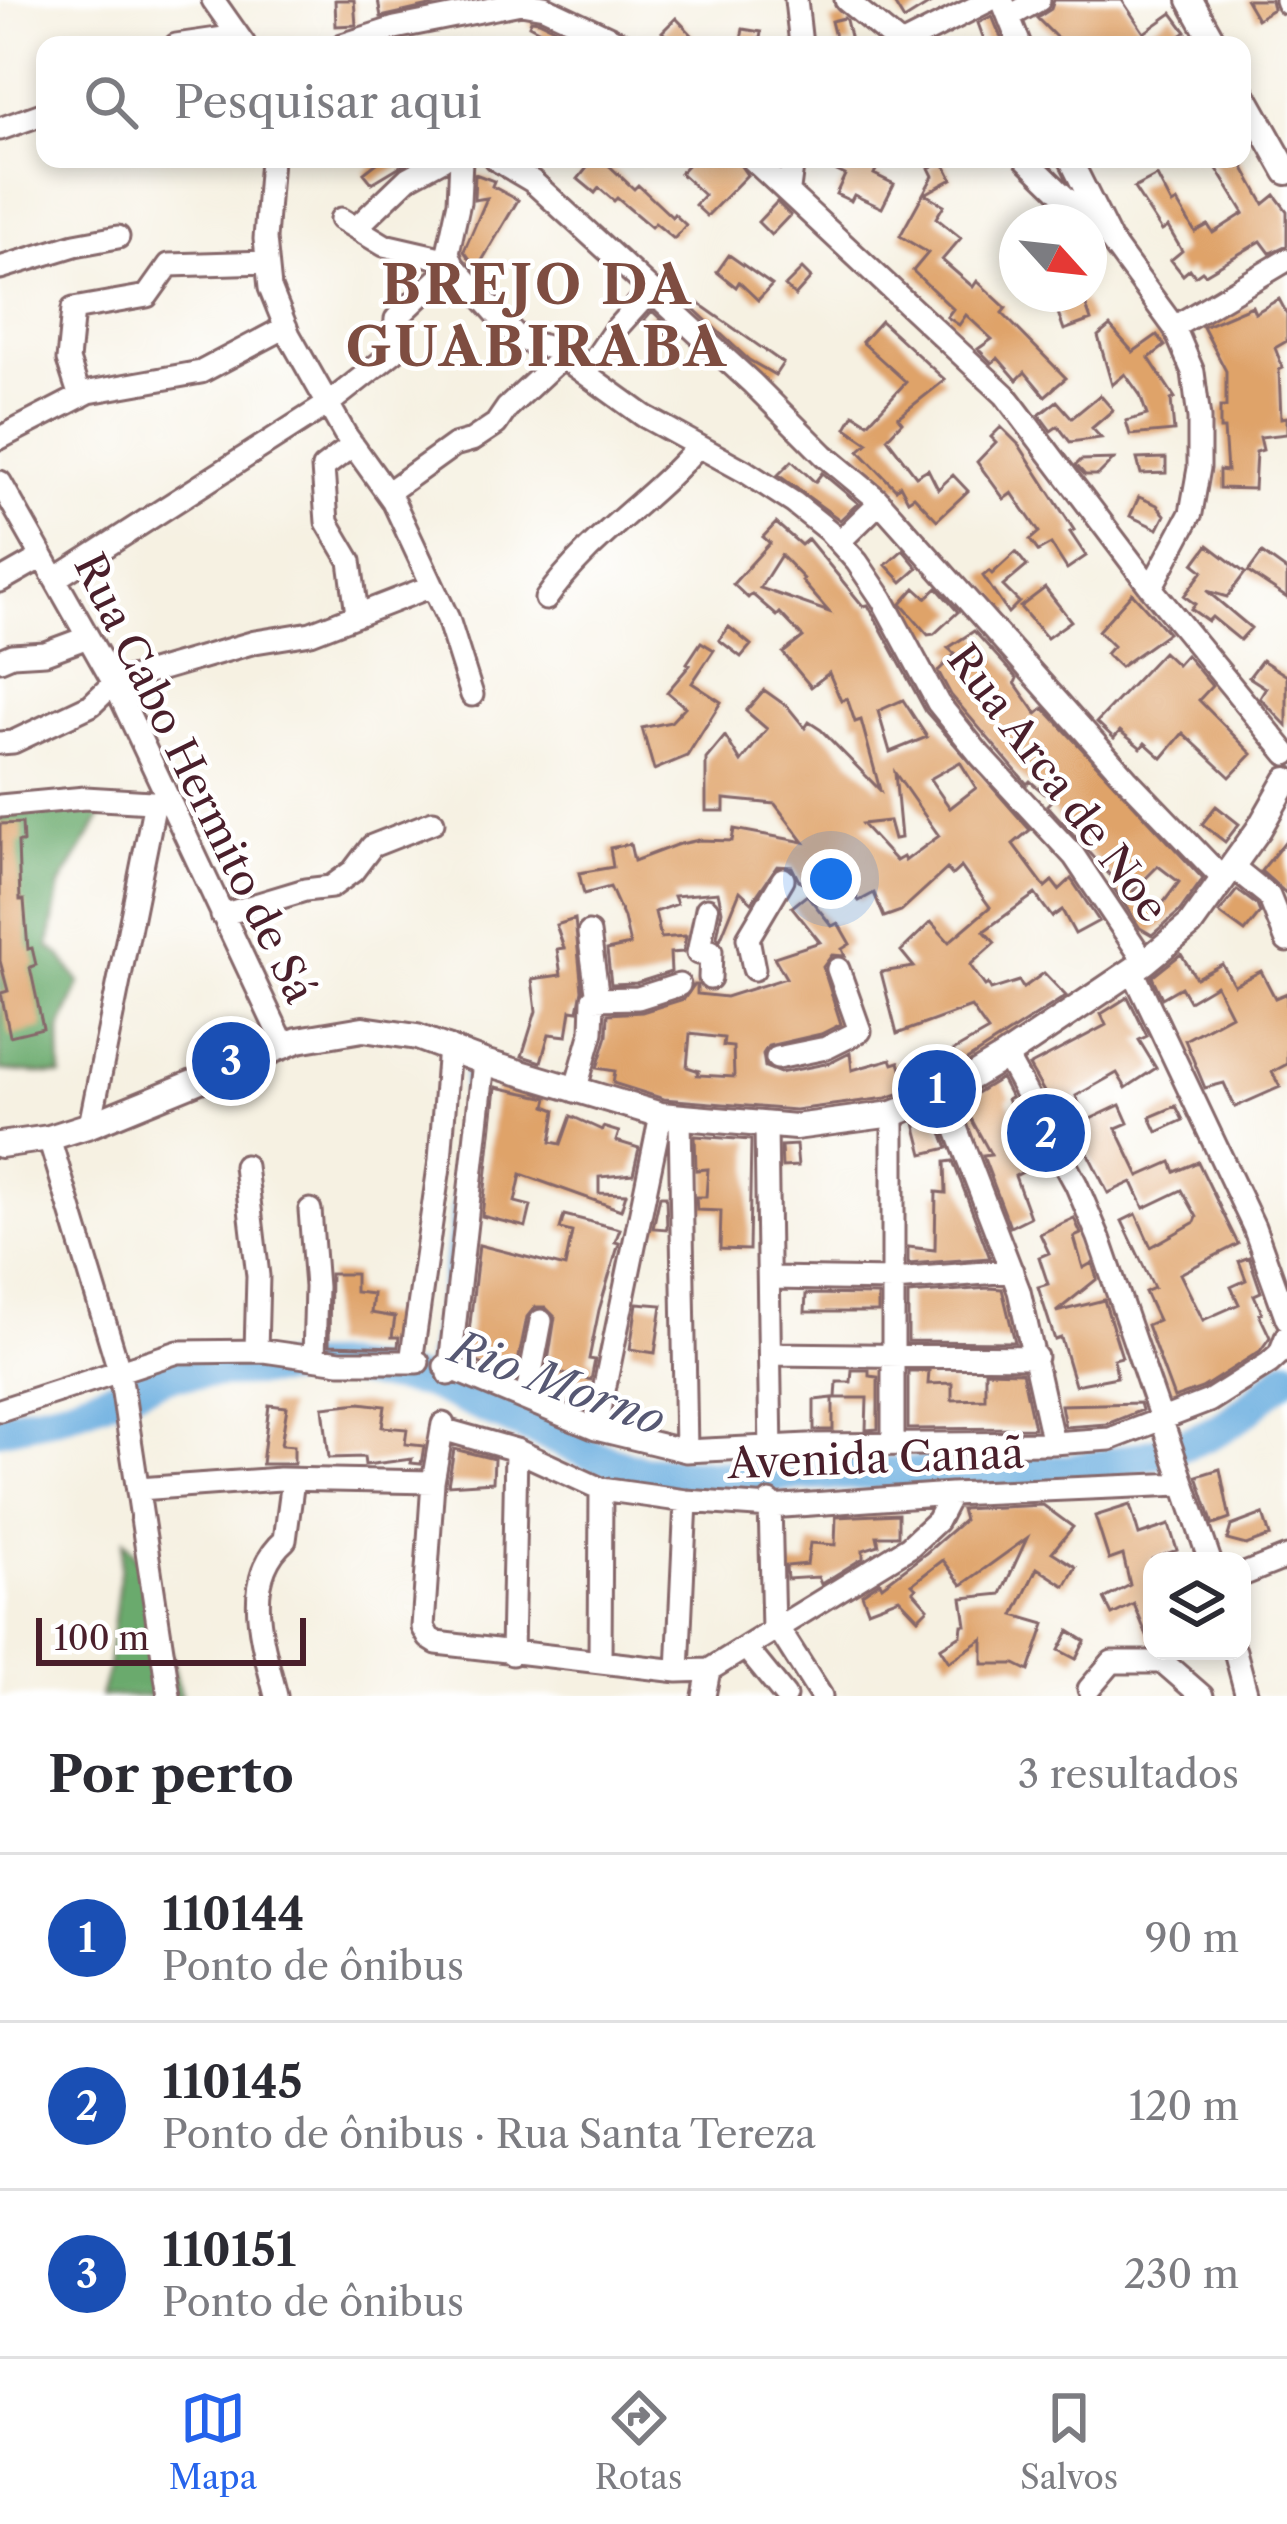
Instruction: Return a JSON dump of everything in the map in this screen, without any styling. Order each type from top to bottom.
[{"type":"main road","points":[[1190,0],[1210,36]]},
{"type":"main road","points":[[1251,108],[1287,172]]},
{"type":"main road","points":[[0,1145],[90,1126],[285,1046],[363,1029],[417,1037],[484,1062],[670,1116],[795,1126],[893,1114],[943,1094],[1006,1057],[1139,967],[1190,925],[1287,780]]},
{"type":"street","points":[[213,0],[239,36]]},
{"type":"street","points":[[796,0],[800,36]]},
{"type":"street","points":[[846,0],[890,36]]},
{"type":"street","points":[[919,36],[990,0]]},
{"type":"street","points":[[1017,36],[1006,8],[1039,0]]},
{"type":"street","points":[[364,36],[426,11],[521,3],[544,7],[606,36]]},
{"type":"street","points":[[0,129],[36,116]]},
{"type":"street","points":[[270,168],[265,239],[270,288],[328,404],[393,501],[448,620],[472,695]]},
{"type":"street","points":[[426,168],[349,223],[384,244],[451,263]]},
{"type":"street","points":[[55,579],[328,404],[394,352],[396,320],[451,263],[460,168]]},
{"type":"street","points":[[510,168],[532,181],[880,502],[1126,779],[1228,873],[1269,896],[1286,938]]},
{"type":"street","points":[[763,168],[1005,395],[1151,588],[1287,754]]},
{"type":"street","points":[[789,189],[792,168]]},
{"type":"street","points":[[1035,168],[1112,241]]},
{"type":"street","points":[[1075,168],[1112,241],[1174,327],[1193,372],[1199,468],[1191,513],[1151,588]]},
{"type":"street","points":[[0,268],[75,245],[118,238]]},
{"type":"street","points":[[1174,327],[1287,260]]},
{"type":"street","points":[[80,397],[68,360],[74,310],[147,296],[169,265],[267,262]]},
{"type":"street","name":"Rua Arca de Noe","points":[[451,263],[519,339],[556,352],[644,416],[794,502],[839,542],[882,598],[938,703],[1075,856],[1139,967],[1254,1228],[1287,1319]]},
{"type":"street","points":[[586,372],[650,291]]},
{"type":"street","points":[[0,438],[80,397],[200,372],[286,326]]},
{"type":"street","points":[[390,491],[454,445],[496,424],[556,352]]},
{"type":"street","points":[[352,445],[323,468],[327,522],[350,561],[357,614]]},
{"type":"street","points":[[546,599],[566,570],[676,472],[698,446]]},
{"type":"street","name":"Rua Cabo Hermito de Sá","points":[[1,489],[114,682],[162,802],[285,1046]]},
{"type":"street","points":[[839,542],[880,502]]},
{"type":"street","points":[[0,581],[42,557]]},
{"type":"street","points":[[0,743],[14,742],[91,705],[114,682],[255,642],[311,633],[432,586]]},
{"type":"street","points":[[0,660],[45,653],[88,637]]},
{"type":"street","points":[[0,806],[85,798],[162,802],[90,1126]]},
{"type":"street","points":[[222,916],[331,886],[353,871],[372,846],[433,822]]},
{"type":"street","points":[[754,969],[748,938],[783,879]]},
{"type":"street","points":[[707,909],[698,953],[710,951],[710,978]]},
{"type":"street","points":[[589,934],[598,999]]},
{"type":"street","points":[[777,1058],[826,1048],[870,1029],[838,969]]},
{"type":"street","points":[[575,1090],[592,1032],[593,999],[638,998],[679,985]]},
{"type":"street","points":[[0,1410],[178,1352],[256,1351],[415,1362],[449,1047]]},
{"type":"street","points":[[1006,1057],[1091,1220],[1207,1552]]},
{"type":"street","name":"Avenida Canaã","points":[[484,1062],[448,1369],[596,1429],[686,1451],[1109,1439],[1161,1427],[1209,1401],[1269,1363],[1280,1353],[1287,1335]]},
{"type":"street","points":[[943,1094],[1012,1271],[1053,1443]]},
{"type":"street","points":[[893,1114],[893,1444]]},
{"type":"street","points":[[596,1429],[670,1116]]},
{"type":"street","points":[[670,1116],[686,1451]]},
{"type":"street","points":[[766,1126],[771,1452]]},
{"type":"street","points":[[49,1138],[119,1371],[169,1696]]},
{"type":"street","points":[[245,1166],[257,1276],[256,1351]]},
{"type":"street","points":[[310,1210],[316,1287],[314,1358]]},
{"type":"street","points":[[770,1278],[893,1280],[1012,1271]]},
{"type":"street","points":[[526,1400],[541,1321]]},
{"type":"street","points":[[772,1354],[1036,1357]]},
{"type":"street","name":"Avenida Canaã","points":[[433,1482],[443,1426],[516,1450],[601,1489],[686,1502],[770,1505],[1180,1482]]},
{"type":"street","points":[[512,1654],[516,1450]]},
{"type":"street","points":[[139,1489],[293,1480],[433,1482],[423,1627],[429,1639],[512,1654],[678,1671],[709,1670],[909,1547],[937,1521],[951,1494]]},
{"type":"street","points":[[277,1696],[256,1599],[273,1551],[285,1540],[293,1480]]},
{"type":"street","points":[[600,1661],[601,1489]]},
{"type":"street","points":[[678,1671],[686,1502]]},
{"type":"street","points":[[770,1505],[776,1630],[821,1696]]},
{"type":"street","points":[[1251,1571],[1287,1557]]},
{"type":"street","points":[[746,1648],[785,1696]]},
{"type":"street","points":[[1236,1660],[1239,1694]]},
{"type":"street","points":[[1089,1689],[1112,1663],[1163,1662],[1202,1696]]},
{"type":"street","points":[[704,1696],[709,1670]]},
{"type":"green space","points":[[34,807],[106,809],[60,885],[49,947],[80,983],[60,1031],[61,1075],[0,1070],[0,815]]},
{"type":"green space","points":[[124,1540],[149,1573],[181,1696],[100,1696],[108,1668]]},
{"type":"building","points":[[335,0],[354,0],[356,25],[336,26]]},
{"type":"building","points":[[378,0],[434,0],[434,5],[381,17]]},
{"type":"building","points":[[892,0],[936,0],[904,20]]},
{"type":"building","points":[[1054,0],[1122,0],[1144,33],[1172,13],[1186,32],[1180,36],[1055,36],[1037,18],[1051,9]]},
{"type":"building","points":[[1246,0],[1271,0],[1273,9],[1257,19]]},
{"type":"building","points":[[992,16],[1000,36],[983,36],[978,23]]},
{"type":"building","points":[[676,18],[693,36],[666,36],[662,32]]},
{"type":"building","points":[[844,18],[850,36],[835,36],[831,21]]},
{"type":"building","points":[[531,20],[539,21],[570,36],[540,36],[542,32],[529,25]]},
{"type":"building","points":[[743,29],[761,32],[760,36],[742,36]]},
{"type":"building","points":[[370,168],[397,168],[372,183],[364,173]]},
{"type":"building","points":[[587,168],[612,168],[686,225],[674,239],[655,223],[651,227],[617,198],[614,201],[599,188],[595,193],[578,179]]},
{"type":"building","points":[[685,168],[742,168],[747,175],[707,216],[695,205],[704,195],[680,173]]},
{"type":"building","points":[[831,168],[877,168],[874,174],[894,184],[882,208],[854,195],[851,201],[836,194],[845,175]]},
{"type":"building","points":[[929,168],[946,168],[952,179],[925,194],[944,205],[936,218],[961,238],[942,260],[973,287],[977,281],[999,301],[999,312],[1066,378],[1045,396],[1025,372],[1017,380],[998,358],[992,363],[978,349],[992,339],[966,315],[959,325],[947,317],[953,309],[913,271],[928,253],[900,236],[933,176]]},
{"type":"building","points":[[1216,168],[1244,168],[1264,204],[1275,195],[1287,211],[1287,245],[1270,253],[1261,241],[1205,274],[1195,276],[1190,269],[1183,275],[1171,260],[1182,251],[1168,227],[1162,231],[1134,188],[1157,176],[1172,205],[1177,202],[1195,232],[1208,225],[1213,233],[1244,213]]},
{"type":"building","points":[[475,174],[494,181],[492,186],[518,200],[477,269],[464,251],[487,198],[474,200]]},
{"type":"building","points":[[777,202],[790,215],[771,235],[758,222]]},
{"type":"building","points":[[729,255],[772,285],[758,300],[739,282],[736,287],[717,272]]},
{"type":"building","points":[[802,269],[811,278],[795,296],[785,286]]},
{"type":"building","points":[[1279,299],[1287,314],[1287,341],[1275,348],[1283,368],[1279,370],[1281,418],[1287,417],[1287,434],[1260,437],[1263,450],[1256,452],[1254,489],[1219,488],[1219,470],[1227,471],[1224,429],[1220,429],[1220,407],[1226,407],[1226,371],[1203,327],[1252,306],[1255,313]]},
{"type":"building","points":[[698,303],[783,363],[775,375],[749,360],[694,309]]},
{"type":"building","points":[[652,311],[670,328],[663,336],[644,320]]},
{"type":"building","points":[[1058,312],[1088,312],[1091,320],[1064,330]]},
{"type":"building","points":[[881,321],[945,380],[898,417],[902,422],[887,438],[916,476],[928,469],[938,489],[953,475],[968,491],[937,520],[914,496],[908,500],[900,485],[896,489],[859,451],[868,443],[846,428],[854,414],[868,423],[906,382],[862,342]]},
{"type":"building","points":[[1110,326],[1133,352],[1157,335],[1165,346],[1149,358],[1175,398],[1171,400],[1174,431],[1130,435],[1126,421],[1147,415],[1125,374],[1112,385],[1098,336]]},
{"type":"building","points":[[1100,395],[1113,410],[1092,428],[1101,438],[1070,442],[1058,426],[1051,431],[1039,415],[1057,401],[1072,418]]},
{"type":"building","points":[[1001,427],[1019,445],[1074,530],[1070,532],[1086,556],[1067,569],[1051,544],[1038,551],[1030,540],[1039,532],[1012,493],[1004,499],[977,462],[996,442],[991,437]]},
{"type":"building","points":[[1166,458],[1166,473],[1141,474],[1137,459]]},
{"type":"building","points":[[1114,459],[1098,475],[1085,475],[1076,465],[1081,460]]},
{"type":"building","points":[[792,461],[815,482],[822,473],[858,503],[840,520],[778,475]]},
{"type":"building","points":[[1139,497],[1157,505],[1165,515],[1158,529],[1130,516]]},
{"type":"building","points":[[776,523],[801,545],[808,539],[863,606],[868,605],[926,712],[1030,830],[1013,844],[1045,887],[1052,881],[1059,890],[1071,879],[1099,921],[1075,934],[1062,910],[1052,917],[1035,894],[984,931],[995,943],[970,965],[985,986],[991,990],[1019,981],[1023,988],[1044,973],[1066,996],[948,1072],[941,1058],[988,1031],[971,1007],[897,1034],[881,972],[914,967],[901,951],[931,922],[949,942],[990,907],[961,867],[952,875],[947,869],[901,911],[884,917],[874,893],[859,901],[846,881],[817,896],[792,867],[777,866],[752,902],[740,891],[720,940],[718,892],[674,896],[677,904],[655,912],[661,938],[686,936],[683,952],[670,953],[671,972],[636,983],[611,984],[607,950],[630,945],[624,918],[610,887],[584,894],[579,873],[613,867],[610,848],[630,844],[634,861],[699,840],[732,841],[734,829],[804,842],[775,804],[724,799],[724,811],[706,811],[706,759],[725,736],[741,762],[767,729],[746,711],[764,690],[788,707],[805,728],[809,722],[821,730],[880,790],[861,720],[855,722],[847,698],[841,701],[829,673],[811,687],[783,653],[803,637],[780,613],[777,616],[733,584],[770,543],[763,537]],"holes":[[[781,555],[829,612],[760,588]],[[903,700],[927,737],[890,752],[878,711]],[[960,762],[976,788],[950,808],[930,779]],[[895,773],[939,836],[905,861],[903,857],[896,861],[862,824],[889,821],[894,839],[901,838]]]},
{"type":"building","points":[[1208,545],[1245,573],[1227,597],[1207,591],[1251,628],[1240,640],[1212,617],[1208,621],[1191,609],[1195,604],[1184,596],[1203,571],[1194,564]]},
{"type":"building","points":[[903,550],[918,568],[902,582],[886,565]]},
{"type":"building","points":[[1016,552],[1027,566],[1003,586],[1019,602],[1008,613],[983,576],[992,574]]},
{"type":"building","points":[[1262,553],[1287,571],[1287,598],[1248,572]]},
{"type":"building","points":[[915,588],[926,598],[937,588],[958,612],[934,634],[928,635],[901,604]]},
{"type":"building","points":[[1045,588],[1071,621],[1047,638],[1020,607]]},
{"type":"building","points":[[1132,593],[1168,633],[1120,667],[1106,654],[1113,646],[1098,631]]},
{"type":"building","points":[[729,627],[751,645],[741,657],[719,640]]},
{"type":"building","points":[[974,631],[1017,678],[1015,683],[1037,714],[1044,708],[1203,879],[1179,912],[1152,935],[1140,928],[1113,887],[1117,883],[1047,805],[1052,800],[1030,781],[1027,784],[951,695],[938,671],[955,654],[948,648]],"holes":[[[1158,866],[1179,882],[1158,910],[1133,891]]]},
{"type":"building","points":[[701,642],[714,650],[692,683],[721,702],[687,756],[654,770],[642,728],[671,722],[685,707],[667,692],[690,665]]},
{"type":"building","points":[[1163,652],[1177,665],[1186,655],[1212,686],[1199,700],[1252,754],[1230,777],[1183,733],[1162,758],[1120,731],[1114,738],[1097,722]]},
{"type":"building","points":[[1262,660],[1287,676],[1287,726],[1260,698],[1266,688],[1249,677]]},
{"type":"building","points":[[1216,806],[1239,824],[1225,842],[1202,824]]},
{"type":"building","points":[[22,823],[20,900],[24,900],[28,949],[32,948],[36,965],[30,967],[43,1028],[10,1036],[1,993],[8,991],[0,961],[0,824]]},
{"type":"building","points":[[1287,839],[1287,894],[1261,871]]},
{"type":"building","points":[[1237,890],[1260,913],[1245,932],[1219,913]]},
{"type":"building","points":[[807,895],[832,926],[838,923],[850,944],[842,949],[845,956],[832,955],[823,967],[841,1024],[821,1034],[768,1046],[763,1054],[765,1067],[780,1073],[830,1063],[850,1053],[852,1070],[891,1059],[901,1069],[918,1061],[924,1075],[907,1083],[910,1090],[886,1098],[795,1110],[664,1099],[613,1083],[615,1071],[597,1068],[608,1014],[642,1012],[684,999],[694,985],[697,994],[726,997],[786,978],[774,957],[820,942],[792,907]],"holes":[[[690,1034],[724,1038],[723,1046],[733,1047],[734,1077],[697,1075],[699,1071],[687,1067]]]},
{"type":"building","points":[[575,919],[582,990],[578,1011],[571,1010],[567,1036],[549,1034],[541,1062],[522,1056],[536,1011],[532,979],[561,975],[557,949],[564,948],[556,925]]},
{"type":"building","points":[[1181,954],[1196,978],[1222,964],[1234,985],[1261,971],[1275,998],[1287,993],[1287,1064],[1272,1072],[1280,1087],[1235,1107],[1224,1083],[1205,1088],[1185,1040],[1231,1015],[1216,985],[1189,1001],[1181,987],[1162,998],[1152,977]]},
{"type":"building","points":[[1128,997],[1147,1036],[1139,1040],[1156,1068],[1126,1088],[1117,1073],[1076,1096],[1086,1121],[1120,1105],[1128,1123],[1116,1128],[1139,1176],[1171,1162],[1175,1172],[1198,1162],[1238,1244],[1180,1274],[1203,1320],[1239,1304],[1231,1287],[1246,1280],[1239,1261],[1249,1257],[1261,1292],[1254,1295],[1270,1337],[1260,1351],[1202,1388],[1174,1398],[1147,1325],[1158,1320],[1145,1292],[1154,1288],[1122,1221],[1136,1214],[1151,1247],[1197,1217],[1182,1190],[1144,1208],[1132,1182],[1108,1193],[1083,1144],[1078,1147],[1066,1126],[1053,1094],[1047,1097],[1029,1066],[1106,1025],[1101,1014]]},
{"type":"building","points":[[1001,1078],[1024,1142],[1028,1140],[1039,1164],[1015,1176],[1030,1217],[1010,1227],[983,1156],[991,1155],[962,1102]]},
{"type":"building","points":[[496,1087],[548,1098],[546,1106],[556,1110],[551,1142],[561,1144],[571,1116],[619,1132],[616,1141],[639,1148],[633,1174],[599,1177],[599,1193],[626,1194],[621,1210],[521,1174],[515,1202],[531,1206],[526,1227],[482,1216]]},
{"type":"building","points":[[1176,1106],[1183,1120],[1157,1132],[1150,1117]]},
{"type":"building","points":[[936,1117],[948,1148],[923,1154],[915,1123]]},
{"type":"building","points":[[695,1136],[751,1140],[749,1250],[720,1249],[721,1211],[697,1210],[696,1197],[706,1197],[708,1169],[696,1170]]},
{"type":"building","points":[[796,1145],[798,1166],[782,1167],[781,1146]]},
{"type":"building","points":[[953,1161],[990,1258],[908,1264],[908,1247],[935,1250],[936,1192],[946,1193],[945,1162]]},
{"type":"building","points":[[660,1196],[666,1196],[667,1229],[653,1228]]},
{"type":"building","points":[[564,1215],[620,1229],[589,1359],[595,1360],[591,1380],[556,1372],[552,1389],[544,1387],[555,1317],[545,1307],[535,1307],[527,1317],[515,1377],[466,1358],[479,1245],[565,1267],[572,1232],[560,1229]]},
{"type":"building","points":[[1074,1218],[1081,1234],[1074,1237],[1083,1268],[1092,1263],[1097,1279],[1056,1312],[1104,1300],[1122,1357],[1114,1359],[1117,1377],[1075,1385],[1038,1287],[1048,1284],[1039,1257],[1049,1253],[1040,1234]]},
{"type":"building","points":[[330,1274],[355,1274],[355,1292],[373,1294],[371,1313],[395,1317],[392,1337],[399,1337],[398,1347],[329,1345]]},
{"type":"building","points":[[1002,1289],[1015,1342],[908,1341],[908,1294]]},
{"type":"building","points":[[806,1294],[878,1295],[878,1312],[805,1312]]},
{"type":"building","points":[[637,1303],[662,1305],[655,1353],[630,1349]]},
{"type":"building","points":[[852,1370],[869,1370],[869,1376],[878,1377],[878,1429],[866,1430],[867,1398],[836,1398],[837,1382],[851,1382]]},
{"type":"building","points":[[908,1371],[929,1371],[928,1384],[952,1383],[952,1400],[985,1399],[985,1371],[1022,1372],[1034,1428],[908,1429]]},
{"type":"building","points":[[833,1398],[833,1430],[814,1430],[814,1400]]},
{"type":"building","points":[[1140,1403],[1142,1410],[1107,1424],[1065,1427],[1061,1405]]},
{"type":"building","points":[[269,1405],[287,1407],[281,1445],[294,1446],[294,1464],[262,1464]]},
{"type":"building","points":[[385,1406],[382,1427],[407,1429],[405,1444],[424,1446],[421,1464],[411,1463],[412,1459],[365,1465],[364,1457],[329,1458],[323,1407]]},
{"type":"building","points":[[454,1449],[494,1459],[493,1482],[448,1485]]},
{"type":"building","points":[[1220,1469],[1230,1519],[1213,1525],[1197,1476]]},
{"type":"building","points":[[1043,1505],[1073,1527],[1052,1552],[1076,1567],[1065,1586],[1037,1568],[1014,1615],[1045,1624],[1029,1671],[1015,1664],[983,1664],[983,1639],[949,1662],[940,1648],[961,1635],[966,1625],[962,1598],[1001,1594],[1027,1538],[962,1585],[943,1560],[912,1584],[928,1608],[918,1618],[899,1598],[868,1610],[862,1594],[880,1582],[882,1586],[926,1553],[964,1520],[961,1509]]},
{"type":"building","points":[[1130,1505],[1139,1535],[1169,1525],[1177,1550],[1143,1552],[1143,1626],[1134,1604],[1112,1615],[1104,1599],[1130,1585],[1123,1555],[1109,1560],[1095,1516]]},
{"type":"building","points":[[898,1514],[898,1536],[877,1536],[879,1545],[863,1550],[863,1558],[821,1584],[818,1577],[787,1579],[786,1566],[807,1564],[810,1543],[835,1545],[836,1517]]},
{"type":"building","points":[[1263,1514],[1270,1536],[1246,1545],[1227,1540],[1231,1526]]},
{"type":"building","points":[[1069,1631],[1085,1641],[1076,1659],[1059,1650]]},
{"type":"waterway","points":[[426,1382],[452,1231],[467,1071]]},
{"type":"waterway","name":"Rio Morno","points":[[0,1427],[62,1414],[174,1373],[340,1368],[426,1382],[640,1471],[711,1476],[1064,1471],[1130,1460],[1198,1439],[1236,1418],[1287,1374]]},
{"type":"place","name":"110151","points":[[231,1061]]},
{"type":"place","name":"110144","points":[[937,1089]]},
{"type":"place","name":"110145","points":[[1046,1133]]},
{"type":"district","name":"BREJO DA GUABIRABA","points":[[537,316]]}]
